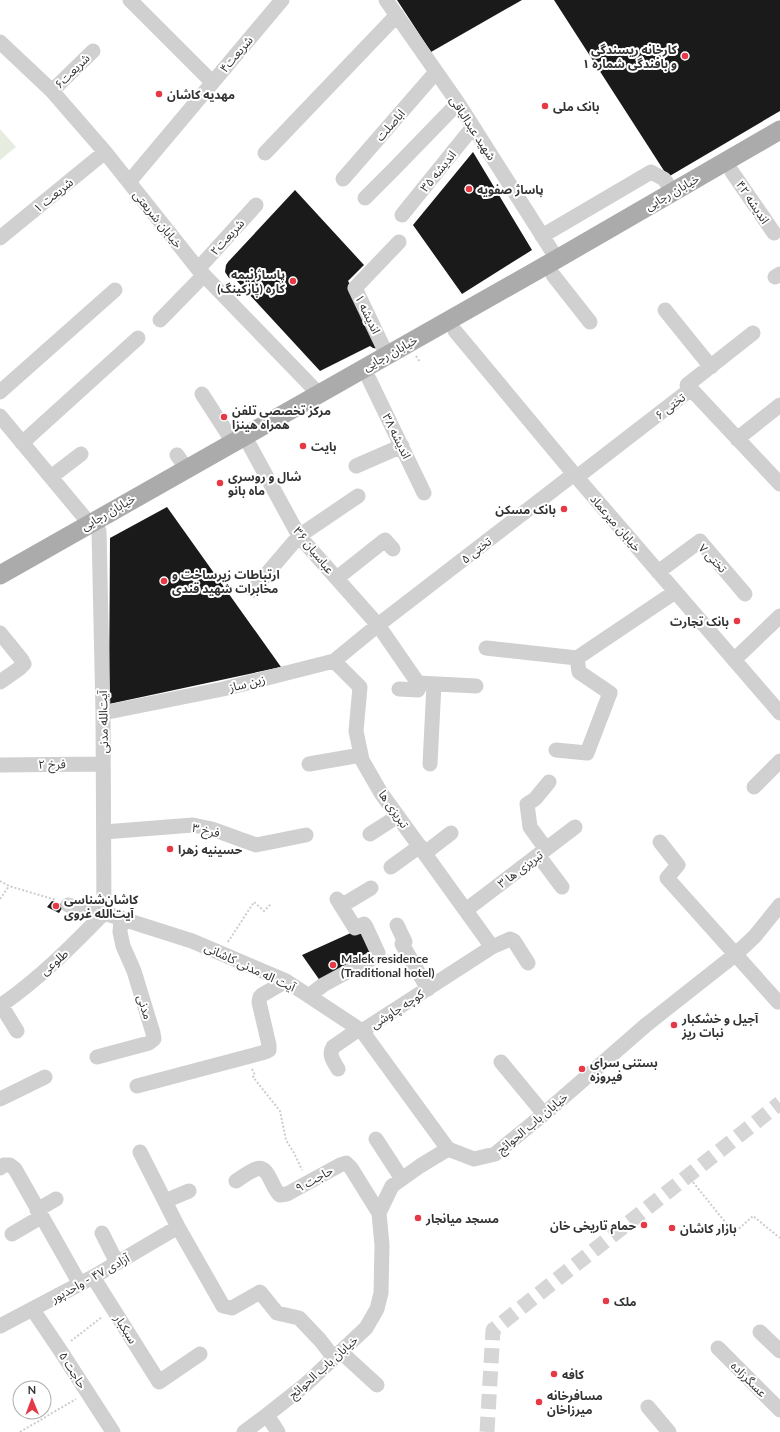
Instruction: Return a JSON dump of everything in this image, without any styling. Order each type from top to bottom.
[{"type":"main road","name":"خیابان رجایی","points":[[0,575],[94,527],[241,444],[369,379],[455,331],[673,192],[780,130]]},
{"type":"main road","name":"خیابان رجایی","points":[[0,587],[94,527],[181,462],[241,444],[318,393],[732,172],[780,144]]},
{"type":"street","points":[[130,0],[212,82]]},
{"type":"street","name":"شریعت۴","points":[[129,182],[282,0]]},
{"type":"street","name":"شهید عبدالباقی","points":[[386,0],[458,103],[542,236],[554,267],[590,322]]},
{"type":"street","points":[[265,153],[397,15]]},
{"type":"street","name":"خیابان شریعتی","points":[[0,42],[52,91],[105,152],[201,272],[318,393]]},
{"type":"street","name":"شریعت۶","points":[[52,91],[92,51]]},
{"type":"street","name":"اباصلت","points":[[343,179],[436,72]]},
{"type":"street","points":[[365,198],[458,103]]},
{"type":"street","name":"اندیشه ۳۵","points":[[402,215],[473,127]]},
{"type":"street","name":"شریعت ۱","points":[[0,238],[105,152]]},
{"type":"street","points":[[542,236],[651,172],[664,179],[673,192]]},
{"type":"street","name":"اندیشه ۴۲","points":[[732,172],[774,233]]},
{"type":"street","name":"شریعت۲","points":[[160,320],[256,205]]},
{"type":"street","name":"اندیشه ۱","points":[[387,355],[355,288],[399,242]]},
{"type":"street","points":[[0,392],[115,290]]},
{"type":"street","points":[[665,310],[711,367]]},
{"type":"street","name":"خیابان میرعماد","points":[[455,331],[576,476],[780,713]]},
{"type":"street","name":"تختی ۶","points":[[576,476],[691,389],[687,385],[753,333]]},
{"type":"street","points":[[22,443],[138,338]]},
{"type":"street","name":"اندیشه ۳۸","points":[[369,379],[424,493]]},
{"type":"street","points":[[691,389],[780,484]]},
{"type":"street","name":"عباسیان ۳۶","points":[[202,394],[241,444],[299,536],[378,625],[418,683]]},
{"type":"street","points":[[737,438],[780,405]]},
{"type":"street","points":[[0,416],[94,527]]},
{"type":"street","points":[[356,466],[402,446]]},
{"type":"street","points":[[51,477],[81,454]]},
{"type":"street","name":"تختی ۵","points":[[378,625],[576,476]]},
{"type":"street","points":[[253,590],[299,536],[358,496]]},
{"type":"street","name":"آیت‌الله مدنی","points":[[94,527],[103,713],[104,913]]},
{"type":"street","name":"تختی ۷","points":[[658,572],[700,541],[745,594]]},
{"type":"street","points":[[337,578],[389,544]]},
{"type":"street","points":[[486,648],[577,658],[675,592]]},
{"type":"street","points":[[734,660],[780,616]]},
{"type":"street","name":"زین ساز","points":[[103,713],[223,689],[334,661],[378,625]]},
{"type":"street","points":[[0,633],[24,664],[0,682]]},
{"type":"street","points":[[556,750],[587,753],[610,693],[579,672],[577,658]]},
{"type":"street","name":"تبریزی ها","points":[[334,661],[360,687],[356,731],[362,760],[381,793],[492,947]]},
{"type":"street","points":[[399,689],[418,690],[418,683],[476,686]]},
{"type":"street","points":[[430,764],[434,684]]},
{"type":"street","points":[[309,764],[361,755]]},
{"type":"street","points":[[754,787],[780,761]]},
{"type":"street","name":"فرخ ۲","points":[[0,765],[103,764]]},
{"type":"street","points":[[549,782],[535,799],[527,804],[530,827],[562,887]]},
{"type":"street","points":[[370,834],[398,816]]},
{"type":"street","name":"فرخ ۳","points":[[104,832],[193,825],[212,829],[256,845],[306,835]]},
{"type":"street","name":"تبریزی ها ۳","points":[[466,910],[575,828]]},
{"type":"street","points":[[391,866],[451,833]]},
{"type":"street","points":[[660,842],[678,866],[667,878],[778,1002],[780,1001]]},
{"type":"street","points":[[309,996],[319,980],[375,957],[378,953],[364,924],[355,928],[339,903],[371,888]]},
{"type":"street","name":"آیت اله مدنی کاشانی","points":[[68,905],[104,913],[192,940],[286,981],[360,1030],[448,1149]]},
{"type":"street","name":"خیابان باب الحوائج","points":[[448,1149],[474,1159],[495,1154],[544,1114],[646,1025],[736,954],[755,936],[780,905]]},
{"type":"street","name":"طلوعی","points":[[1,1005],[24,988],[66,952],[104,913]]},
{"type":"street","name":"مدنی","points":[[97,1057],[149,1044],[154,1039],[134,971],[123,946],[120,932],[121,918]]},
{"type":"street","points":[[397,925],[405,942],[402,944],[428,989]]},
{"type":"street","name":"کوچه چاوشی","points":[[338,1070],[331,1055],[331,1051],[334,1047],[428,989],[492,947],[510,939],[514,941],[528,963]]},
{"type":"street","points":[[138,1086],[269,1050],[259,1002],[260,997],[286,981]]},
{"type":"street","points":[[1,1005],[17,1031]]},
{"type":"street","points":[[501,1062],[544,1114]]},
{"type":"street","points":[[0,1099],[45,1077]]},
{"type":"street","points":[[376,1139],[402,1179]]},
{"type":"street","points":[[379,1213],[392,1186],[420,1166],[448,1149]]},
{"type":"street","points":[[140,1152],[178,1227],[224,1306],[227,1308],[232,1308],[260,1292],[277,1313],[299,1318],[337,1355],[376,1385]]},
{"type":"street","name":"حاجت ۹","points":[[236,1181],[261,1168],[265,1170],[276,1192],[280,1195],[287,1194],[340,1164],[346,1164],[352,1168],[379,1213]]},
{"type":"street","points":[[0,1168],[10,1165],[14,1169],[80,1284]]},
{"type":"street","points":[[165,1202],[189,1191]]},
{"type":"street","points":[[12,1234],[56,1199]]},
{"type":"street","name":"خیابان باب الحوائج","points":[[244,1432],[305,1385],[366,1328],[377,1308],[381,1293],[382,1245],[379,1213]]},
{"type":"street","name":"آزادی ۴۷ - واحدپور","points":[[0,1326],[33,1310],[93,1277],[178,1227]]},
{"type":"street","points":[[102,1233],[117,1263]]},
{"type":"street","name":"سبکبار","points":[[93,1277],[159,1382],[200,1354]]},
{"type":"street","name":"حاجت ۵","points":[[33,1310],[112,1432]]},
{"type":"street","points":[[760,1332],[780,1351]]},
{"type":"street","name":"عسگرزاده","points":[[718,1348],[780,1410]]},
{"type":"street","points":[[648,1407],[669,1432]]},
{"type":"street","points":[[267,1415],[278,1432]]},
{"type":"path","points":[[0,881],[9,886],[68,905]]},
{"type":"path","points":[[0,899],[9,886]]},
{"type":"path","points":[[220,953],[254,902],[264,910],[271,904]]},
{"type":"path","points":[[247,1056],[255,1074],[252,1077],[280,1111],[286,1140],[294,1153],[307,1183]]},
{"type":"path","points":[[688,1176],[734,1233],[753,1216],[780,1238]]},
{"type":"path","points":[[60,1350],[113,1308]]},
{"type":"path","points":[[20,1432],[87,1392]]},
{"type":"shaded area","points":[[0,129],[16,147],[0,160]]},
{"type":"building","points":[[397,0],[522,0],[431,52]]},
{"type":"building","name":"کارخانه ریسندگی و بافندگی شماره ۱","points":[[554,0],[780,0],[780,111],[668,177]]},
{"type":"building","name":"پاساژ صفویه","points":[[473,152],[532,250],[462,294],[413,225]]},
{"type":"building","name":"پاساژ نیمه کاره (پارکینگ)","points":[[295,190],[364,265],[348,281],[380,331],[379,349],[370,346],[320,371],[236,280],[229,278],[225,272],[228,262]]},
{"type":"building","name":"ارتباطات زیرساخت و مخابرات شهید قندی","points":[[167,507],[281,667],[109,704],[110,538]]},
{"type":"building","name":"کاشان‌شناسی آیت‌الله غروی","points":[[52,901],[64,905],[59,913],[47,907]]},
{"type":"building","name":"Malek residence (Traditional hotel)","points":[[364,927],[376,952],[323,985],[302,955]]},
{"type":"tunnel","points":[[487,1432],[493,1330],[780,1103]]},
{"type":"place","name":"کارخانه ریسندگی و بافندگی شماره ۱","points":[[685,56]]},
{"type":"place","name":"مهدیه کاشان","points":[[159,94]]},
{"type":"place","name":"بانک ملی","points":[[545,106]]},
{"type":"place","name":"پاساژ صفویه","points":[[469,189]]},
{"type":"place","name":"پاساژ نیمه کاره (پارکینگ)","points":[[293,281]]},
{"type":"place","name":"مرکز تخصصی تلفن همراه هینزا","points":[[224,417]]},
{"type":"place","name":"بایت","points":[[303,446]]},
{"type":"place","name":"شال و روسری ماه بانو","points":[[220,483]]},
{"type":"place","name":"بانک مسکن","points":[[564,509]]},
{"type":"place","name":"ارتباطات زیرساخت و مخابرات شهید قندی","points":[[164,581]]},
{"type":"place","name":"بانک تجارت","points":[[737,621]]},
{"type":"place","name":"حسینیه زهرا","points":[[170,849]]},
{"type":"place","name":"کاشان‌شناسی آیت‌الله غروی","points":[[56,906]]},
{"type":"place","name":"Malek residence (Traditional hotel)","points":[[333,965]]},
{"type":"place","name":"آجیل و خشکبار نبات ریز","points":[[674,1025]]},
{"type":"place","name":"بستنی سرای فیروزه","points":[[582,1069]]},
{"type":"place","name":"مسجد میانجار","points":[[418,1218]]},
{"type":"place","name":"حمام تاریخی خان","points":[[644,1225]]},
{"type":"place","name":"بازار کاشان","points":[[672,1228]]},
{"type":"place","name":"ملک","points":[[606,1301]]},
{"type":"place","name":"کافه","points":[[554,1374]]},
{"type":"place","name":"مسافرخانه میرزاخان","points":[[539,1402]]}]
